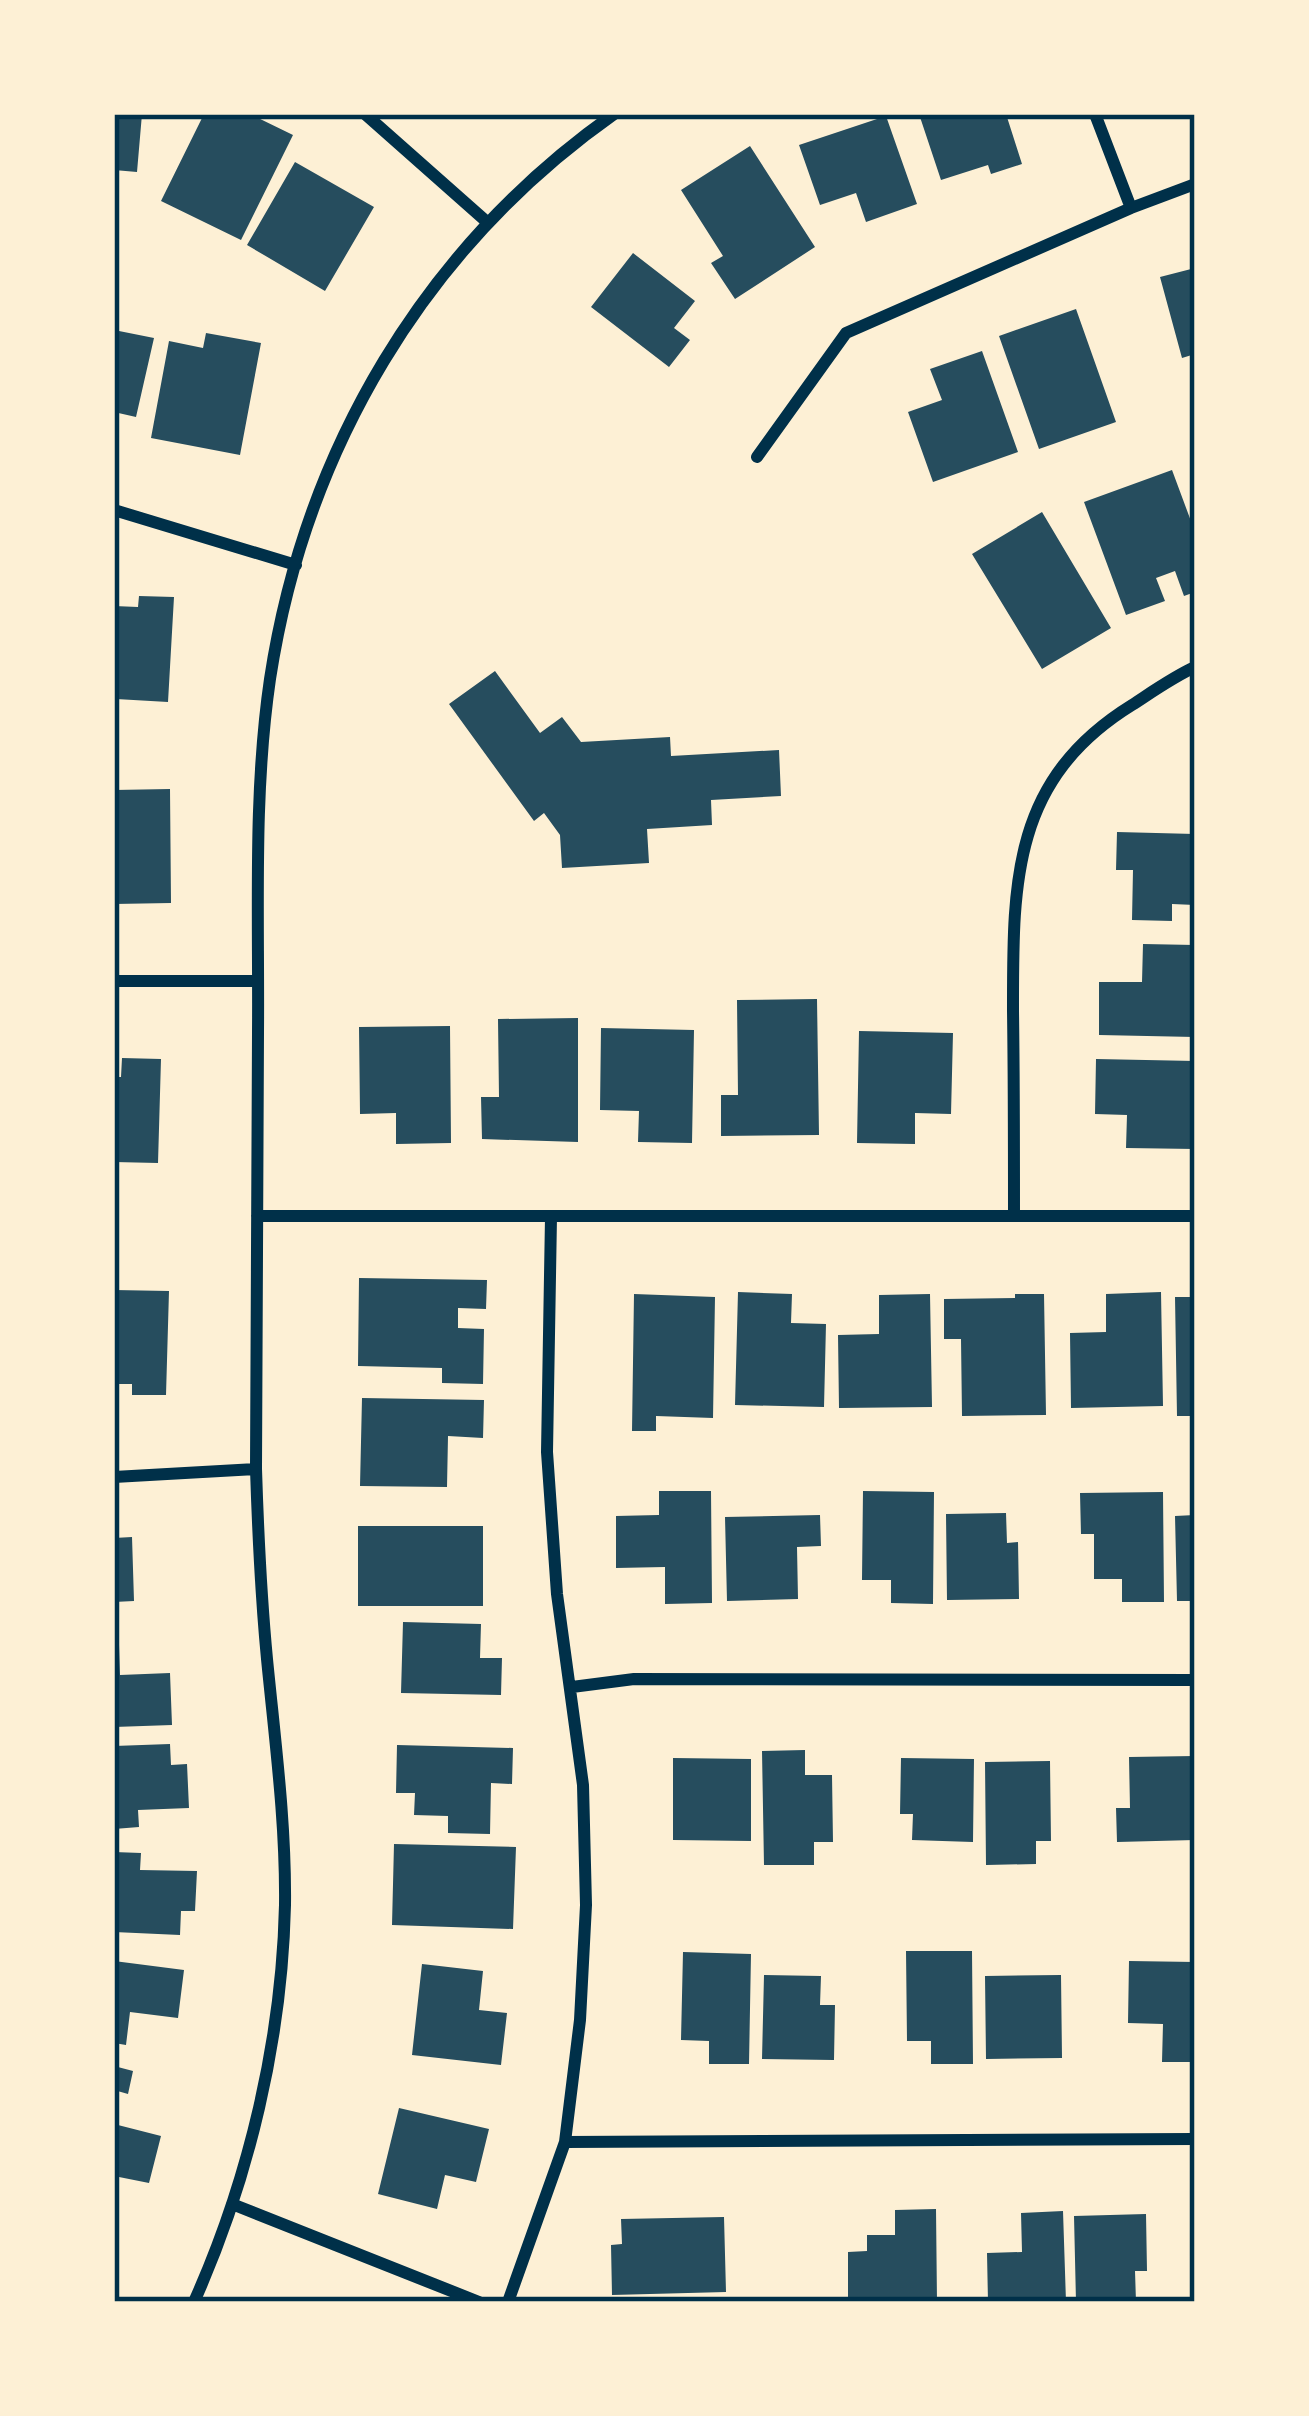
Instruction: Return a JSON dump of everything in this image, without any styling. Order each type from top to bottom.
[{"type":"street","points":[[365,114],[487,222]]},
{"type":"street","points":[[194,2302],[232,2204],[261,2098],[285,1907],[284,1825],[259,1561],[256,1468],[263,752],[281,620],[330,460],[402,332],[487,222],[544,168],[614,114]]},
{"type":"street","points":[[1095,114],[1131,208]]},
{"type":"street","points":[[757,457],[846,333],[1195,184]]},
{"type":"street","points":[[114,510],[296,565]]},
{"type":"street","points":[[1014,1214],[1013,912],[1018,861],[1033,813],[1060,767],[1101,723],[1195,668]]},
{"type":"street","points":[[114,980],[259,981]]},
{"type":"street","points":[[257,1216],[1195,1216]]},
{"type":"street","points":[[508,2302],[565,2142],[580,2020],[586,1905],[584,1785],[557,1594],[548,1452],[551,1217]]},
{"type":"street","points":[[114,1477],[256,1468]]},
{"type":"street","points":[[572,1687],[634,1679],[1195,1680]]},
{"type":"street","points":[[565,2142],[1195,2139]]},
{"type":"street","points":[[232,2204],[479,2302]]},
{"type":"building","points":[[114,114],[142,114],[137,172],[114,170]]},
{"type":"building","points":[[204,114],[250,114],[293,135],[241,240],[161,201]]},
{"type":"building","points":[[919,114],[1006,114],[1022,164],[991,174],[988,165],[941,180]]},
{"type":"building","points":[[886,116],[917,204],[866,222],[856,193],[820,205],[799,145]]},
{"type":"building","points":[[750,146],[815,247],[735,299],[711,263],[723,256],[681,190]]},
{"type":"building","points":[[295,162],[374,207],[325,291],[247,245]]},
{"type":"building","points":[[633,253],[695,301],[674,328],[690,340],[669,367],[591,307]]},
{"type":"building","points":[[1195,268],[1195,354],[1182,358],[1160,277]]},
{"type":"building","points":[[1076,309],[1116,422],[1039,449],[999,336]]},
{"type":"building","points":[[114,330],[154,338],[136,417],[114,412]]},
{"type":"building","points":[[206,333],[261,343],[240,455],[151,438],[169,341],[203,348]]},
{"type":"building","points":[[982,351],[1018,452],[933,482],[908,412],[942,400],[930,369]]},
{"type":"building","points":[[1172,470],[1195,532],[1195,592],[1184,596],[1175,571],[1156,578],[1165,601],[1126,615],[1084,502]]},
{"type":"building","points":[[1042,512],[1111,628],[1042,669],[972,554]]},
{"type":"building","points":[[139,596],[174,597],[168,702],[116,699],[114,606],[138,607]]},
{"type":"building","points":[[495,671],[540,733],[562,717],[581,742],[670,737],[671,756],[779,750],[781,796],[711,800],[712,825],[647,829],[649,863],[562,868],[560,835],[544,813],[534,821],[449,704]]},
{"type":"building","points":[[170,789],[171,903],[114,904],[114,790]]},
{"type":"building","points":[[1117,832],[1195,834],[1195,905],[1172,904],[1172,921],[1132,920],[1133,870],[1116,870]]},
{"type":"building","points":[[1143,944],[1195,945],[1195,1037],[1099,1035],[1099,982],[1142,982]]},
{"type":"building","points":[[817,999],[819,1135],[721,1136],[721,1095],[738,1095],[737,1000]]},
{"type":"building","points":[[578,1018],[578,1142],[482,1139],[481,1097],[499,1097],[498,1019]]},
{"type":"building","points":[[450,1026],[451,1143],[396,1144],[396,1113],[360,1114],[359,1027]]},
{"type":"building","points":[[601,1028],[694,1030],[692,1143],[638,1142],[639,1111],[600,1110]]},
{"type":"building","points":[[859,1031],[953,1033],[951,1114],[915,1113],[915,1144],[857,1143]]},
{"type":"building","points":[[122,1058],[161,1059],[158,1163],[114,1162],[114,1077],[121,1077]]},
{"type":"building","points":[[1096,1059],[1195,1061],[1195,1149],[1126,1148],[1127,1115],[1095,1114]]},
{"type":"building","points":[[359,1278],[487,1280],[486,1309],[458,1308],[458,1328],[484,1329],[483,1384],[442,1383],[442,1368],[358,1366]]},
{"type":"building","points":[[114,1290],[169,1291],[166,1395],[132,1395],[132,1384],[114,1384]]},
{"type":"building","points":[[738,1292],[792,1294],[791,1323],[826,1324],[824,1407],[735,1405]]},
{"type":"building","points":[[1161,1292],[1163,1406],[1071,1408],[1070,1333],[1106,1332],[1106,1294]]},
{"type":"building","points":[[634,1294],[715,1297],[713,1418],[656,1416],[656,1431],[632,1431]]},
{"type":"building","points":[[930,1294],[932,1407],[839,1408],[838,1335],[879,1334],[879,1295]]},
{"type":"building","points":[[1015,1294],[1044,1294],[1046,1415],[962,1416],[961,1339],[944,1339],[944,1299],[1015,1298]]},
{"type":"building","points":[[1175,1297],[1195,1297],[1195,1416],[1177,1416]]},
{"type":"building","points":[[362,1398],[484,1400],[483,1438],[448,1436],[447,1487],[360,1486]]},
{"type":"building","points":[[659,1491],[711,1491],[712,1603],[665,1604],[665,1567],[616,1568],[616,1516],[659,1515]]},
{"type":"building","points":[[863,1491],[934,1492],[933,1604],[891,1603],[891,1580],[862,1580]]},
{"type":"building","points":[[1163,1492],[1164,1602],[1122,1602],[1122,1579],[1094,1579],[1094,1534],[1081,1534],[1080,1493]]},
{"type":"building","points":[[1006,1513],[1007,1543],[1018,1542],[1019,1599],[947,1600],[946,1514]]},
{"type":"building","points":[[820,1515],[821,1546],[797,1547],[798,1599],[727,1601],[725,1517]]},
{"type":"building","points":[[1195,1515],[1195,1601],[1177,1601],[1175,1516]]},
{"type":"building","points":[[358,1526],[483,1526],[483,1606],[358,1606]]},
{"type":"building","points":[[132,1537],[134,1601],[114,1602],[114,1538]]},
{"type":"building","points":[[403,1622],[481,1624],[480,1658],[502,1658],[501,1695],[401,1693]]},
{"type":"building","points":[[114,1645],[119,1645],[120,1675],[170,1673],[172,1725],[114,1727]]},
{"type":"building","points":[[170,1744],[171,1765],[187,1764],[189,1808],[138,1810],[139,1827],[114,1829],[114,1746]]},
{"type":"building","points":[[397,1745],[513,1748],[512,1784],[491,1783],[490,1834],[448,1833],[448,1816],[414,1815],[415,1793],[396,1793]]},
{"type":"building","points":[[805,1750],[805,1775],[832,1775],[833,1842],[814,1842],[814,1865],[764,1865],[762,1751]]},
{"type":"building","points":[[1195,1756],[1195,1840],[1117,1842],[1116,1808],[1130,1808],[1129,1757]]},
{"type":"building","points":[[673,1758],[751,1759],[751,1841],[673,1840]]},
{"type":"building","points":[[901,1758],[974,1759],[973,1842],[912,1840],[913,1814],[900,1814]]},
{"type":"building","points":[[1050,1761],[1051,1841],[1036,1841],[1036,1864],[986,1865],[985,1762]]},
{"type":"building","points":[[394,1844],[516,1847],[513,1929],[392,1925]]},
{"type":"building","points":[[114,1852],[141,1853],[140,1870],[197,1871],[195,1911],[181,1911],[180,1935],[114,1932]]},
{"type":"building","points":[[906,1951],[972,1951],[973,2064],[931,2064],[931,2041],[907,2041]]},
{"type":"building","points":[[683,1952],[751,1954],[749,2064],[709,2064],[709,2041],[681,2040]]},
{"type":"building","points":[[114,1961],[184,1970],[178,2018],[130,2012],[126,2045],[114,2043]]},
{"type":"building","points":[[1129,1961],[1195,1962],[1195,2062],[1162,2062],[1163,2024],[1128,2023]]},
{"type":"building","points":[[422,1964],[483,1971],[479,2010],[507,2013],[501,2065],[412,2055]]},
{"type":"building","points":[[764,1975],[821,1976],[820,2005],[835,2005],[834,2060],[762,2059]]},
{"type":"building","points":[[1061,1975],[1062,2058],[986,2059],[985,1976]]},
{"type":"building","points":[[114,2066],[133,2071],[128,2094],[114,2090]]},
{"type":"building","points":[[399,2108],[489,2129],[476,2182],[445,2175],[437,2209],[378,2194]]},
{"type":"building","points":[[114,2124],[161,2136],[149,2183],[114,2176]]},
{"type":"building","points":[[936,2209],[937,2302],[848,2300],[848,2252],[867,2251],[867,2235],[895,2235],[895,2210]]},
{"type":"building","points":[[1063,2211],[1066,2302],[988,2302],[987,2253],[1022,2252],[1021,2213]]},
{"type":"building","points":[[1146,2214],[1147,2271],[1135,2271],[1136,2302],[1076,2302],[1074,2216]]},
{"type":"building","points":[[724,2217],[726,2292],[612,2295],[611,2245],[622,2244],[621,2219]]}]
